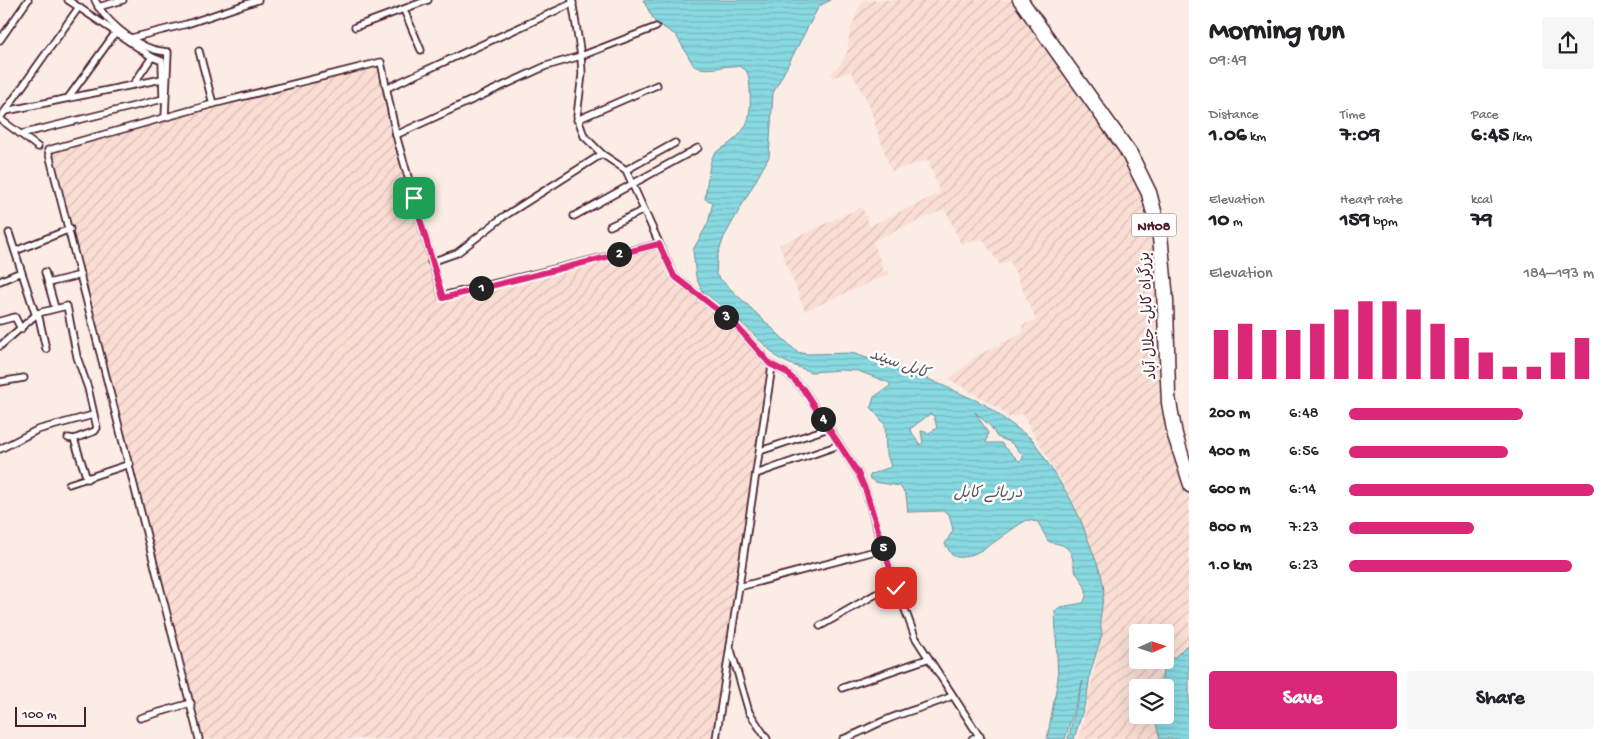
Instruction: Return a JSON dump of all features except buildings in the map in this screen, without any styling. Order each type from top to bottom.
[{"type":"highway","name":"بزرگراه کابل- جلال آباد","points":[[1017,0],[1124,151],[1149,193]]},
{"type":"highway","name":"بزرگراه کابل- جلال آباد","points":[[1024,0],[1133,153],[1163,234],[1166,403],[1172,436],[1189,488]]},
{"type":"highway","name":"بزرگراه کابل- جلال آباد","points":[[1165,300],[1172,406],[1189,471]]},
{"type":"street","points":[[0,40],[28,0]]},
{"type":"street","points":[[21,134],[163,99],[162,61],[152,57],[68,0]]},
{"type":"street","points":[[95,0],[102,13],[131,38],[152,49],[168,52],[166,117]]},
{"type":"street","points":[[98,7],[123,0]]},
{"type":"street","points":[[131,38],[186,24],[258,0]]},
{"type":"street","points":[[356,27],[428,0]]},
{"type":"street","points":[[387,88],[572,2],[582,74],[577,120],[589,143],[626,170],[674,276],[733,322],[772,366],[786,372],[803,389],[858,473],[866,491],[896,588],[915,637],[927,659],[980,738],[972,739]]},
{"type":"street","points":[[38,147],[0,118],[79,7]]},
{"type":"street","points":[[404,10],[421,50]]},
{"type":"street","points":[[396,135],[546,66],[581,56],[656,27]]},
{"type":"street","points":[[68,98],[116,32]]},
{"type":"street","points":[[199,51],[213,104]]},
{"type":"street","points":[[132,85],[152,57]]},
{"type":"street","points":[[199,739],[70,229],[48,150],[213,104],[378,62],[382,64],[396,135],[431,262],[443,298],[659,244]]},
{"type":"street","points":[[6,111],[162,79]]},
{"type":"street","points":[[577,120],[657,85]]},
{"type":"street","points":[[626,170],[675,144]]},
{"type":"street","points":[[574,216],[632,182],[698,148]]},
{"type":"street","points":[[431,262],[457,253],[503,217],[602,154]]},
{"type":"street","points":[[610,226],[644,210]]},
{"type":"street","points":[[15,251],[70,229]]},
{"type":"street","points":[[9,233],[37,315],[46,349]]},
{"type":"street","points":[[0,280],[21,272]]},
{"type":"street","points":[[45,272],[55,308]]},
{"type":"street","points":[[48,283],[81,275]]},
{"type":"street","points":[[0,346],[37,315],[63,306],[68,308],[77,357],[88,388],[96,430],[71,439],[87,479]]},
{"type":"street","points":[[0,321],[16,317],[21,329]]},
{"type":"street","points":[[716,739],[772,366]]},
{"type":"street","points":[[0,382],[24,378]]},
{"type":"street","points":[[0,449],[37,430],[93,415]]},
{"type":"street","points":[[760,451],[829,428]]},
{"type":"street","points":[[756,474],[839,445]]},
{"type":"street","points":[[69,484],[130,464]]},
{"type":"street","points":[[739,587],[883,549]]},
{"type":"street","points":[[820,626],[876,594],[896,588]]},
{"type":"street","points":[[730,648],[749,712],[767,739]]},
{"type":"street","points":[[842,688],[927,659]]},
{"type":"street","points":[[843,739],[886,720],[929,706],[952,696]]},
{"type":"street","points":[[140,718],[191,703]]},
{"type":"shaded area","points":[[863,0],[1017,0],[1137,172],[1157,238],[1164,372],[1189,488],[1189,739],[1079,739],[1102,634],[1100,620],[1104,590],[1101,574],[1071,498],[1022,414],[1009,418],[1000,409],[949,379],[978,355],[1023,333],[1022,325],[1036,320],[1010,261],[1000,265],[982,239],[961,244],[945,209],[873,241],[884,271],[888,270],[889,274],[805,311],[779,245],[862,207],[870,226],[940,193],[928,160],[891,171],[867,100],[851,72],[833,77],[831,73],[840,65],[847,53],[850,30]]},
{"type":"shaded area","points":[[377,63],[442,296],[659,244],[674,276],[733,322],[770,364],[712,739],[196,739],[46,149]]},
{"type":"water","name":"دریائے کابل","points":[[643,0],[831,0],[819,6],[773,93],[769,157],[724,237],[717,257],[716,275],[797,352],[807,354],[852,353],[926,378],[984,404],[1033,440],[1070,498],[1081,521],[1101,574],[1104,590],[1100,620],[1102,634],[1090,674],[1087,697],[1074,739],[1068,739],[1083,681],[1065,739],[1047,739],[1058,679],[1055,611],[1060,607],[1083,603],[1086,593],[1086,589],[1075,570],[1072,556],[1067,548],[1048,541],[1038,522],[1027,520],[990,545],[969,556],[960,557],[952,555],[945,544],[953,530],[949,514],[944,511],[908,512],[906,495],[900,486],[875,482],[869,478],[871,474],[891,467],[886,451],[885,425],[871,407],[874,397],[890,386],[890,383],[858,371],[811,372],[790,364],[778,358],[745,326],[702,291],[696,277],[693,250],[708,223],[713,202],[705,199],[710,165],[714,154],[734,140],[747,122],[750,107],[749,77],[743,68],[738,66],[708,69],[694,66],[676,35],[655,22]],"holes":[[[975,412],[991,427],[997,437],[1010,442],[1023,455],[1023,459],[1019,461],[1001,443],[986,443],[988,433]],[[930,414],[934,416],[937,428],[929,433],[921,431],[923,443],[920,445],[910,429]]]},
{"type":"water","points":[[1187,645],[1189,649],[1189,739],[1160,739],[1156,724],[1174,724],[1174,679],[1161,679],[1163,669],[1174,669],[1175,657]]},
{"type":"route","points":[[414,198],[443,298],[659,244],[668,267],[674,276],[733,322],[772,366],[786,372],[803,389],[858,473],[866,491],[896,588]]},
{"type":"water label","name":"کابل سيند","points":[[900,362]]}]
